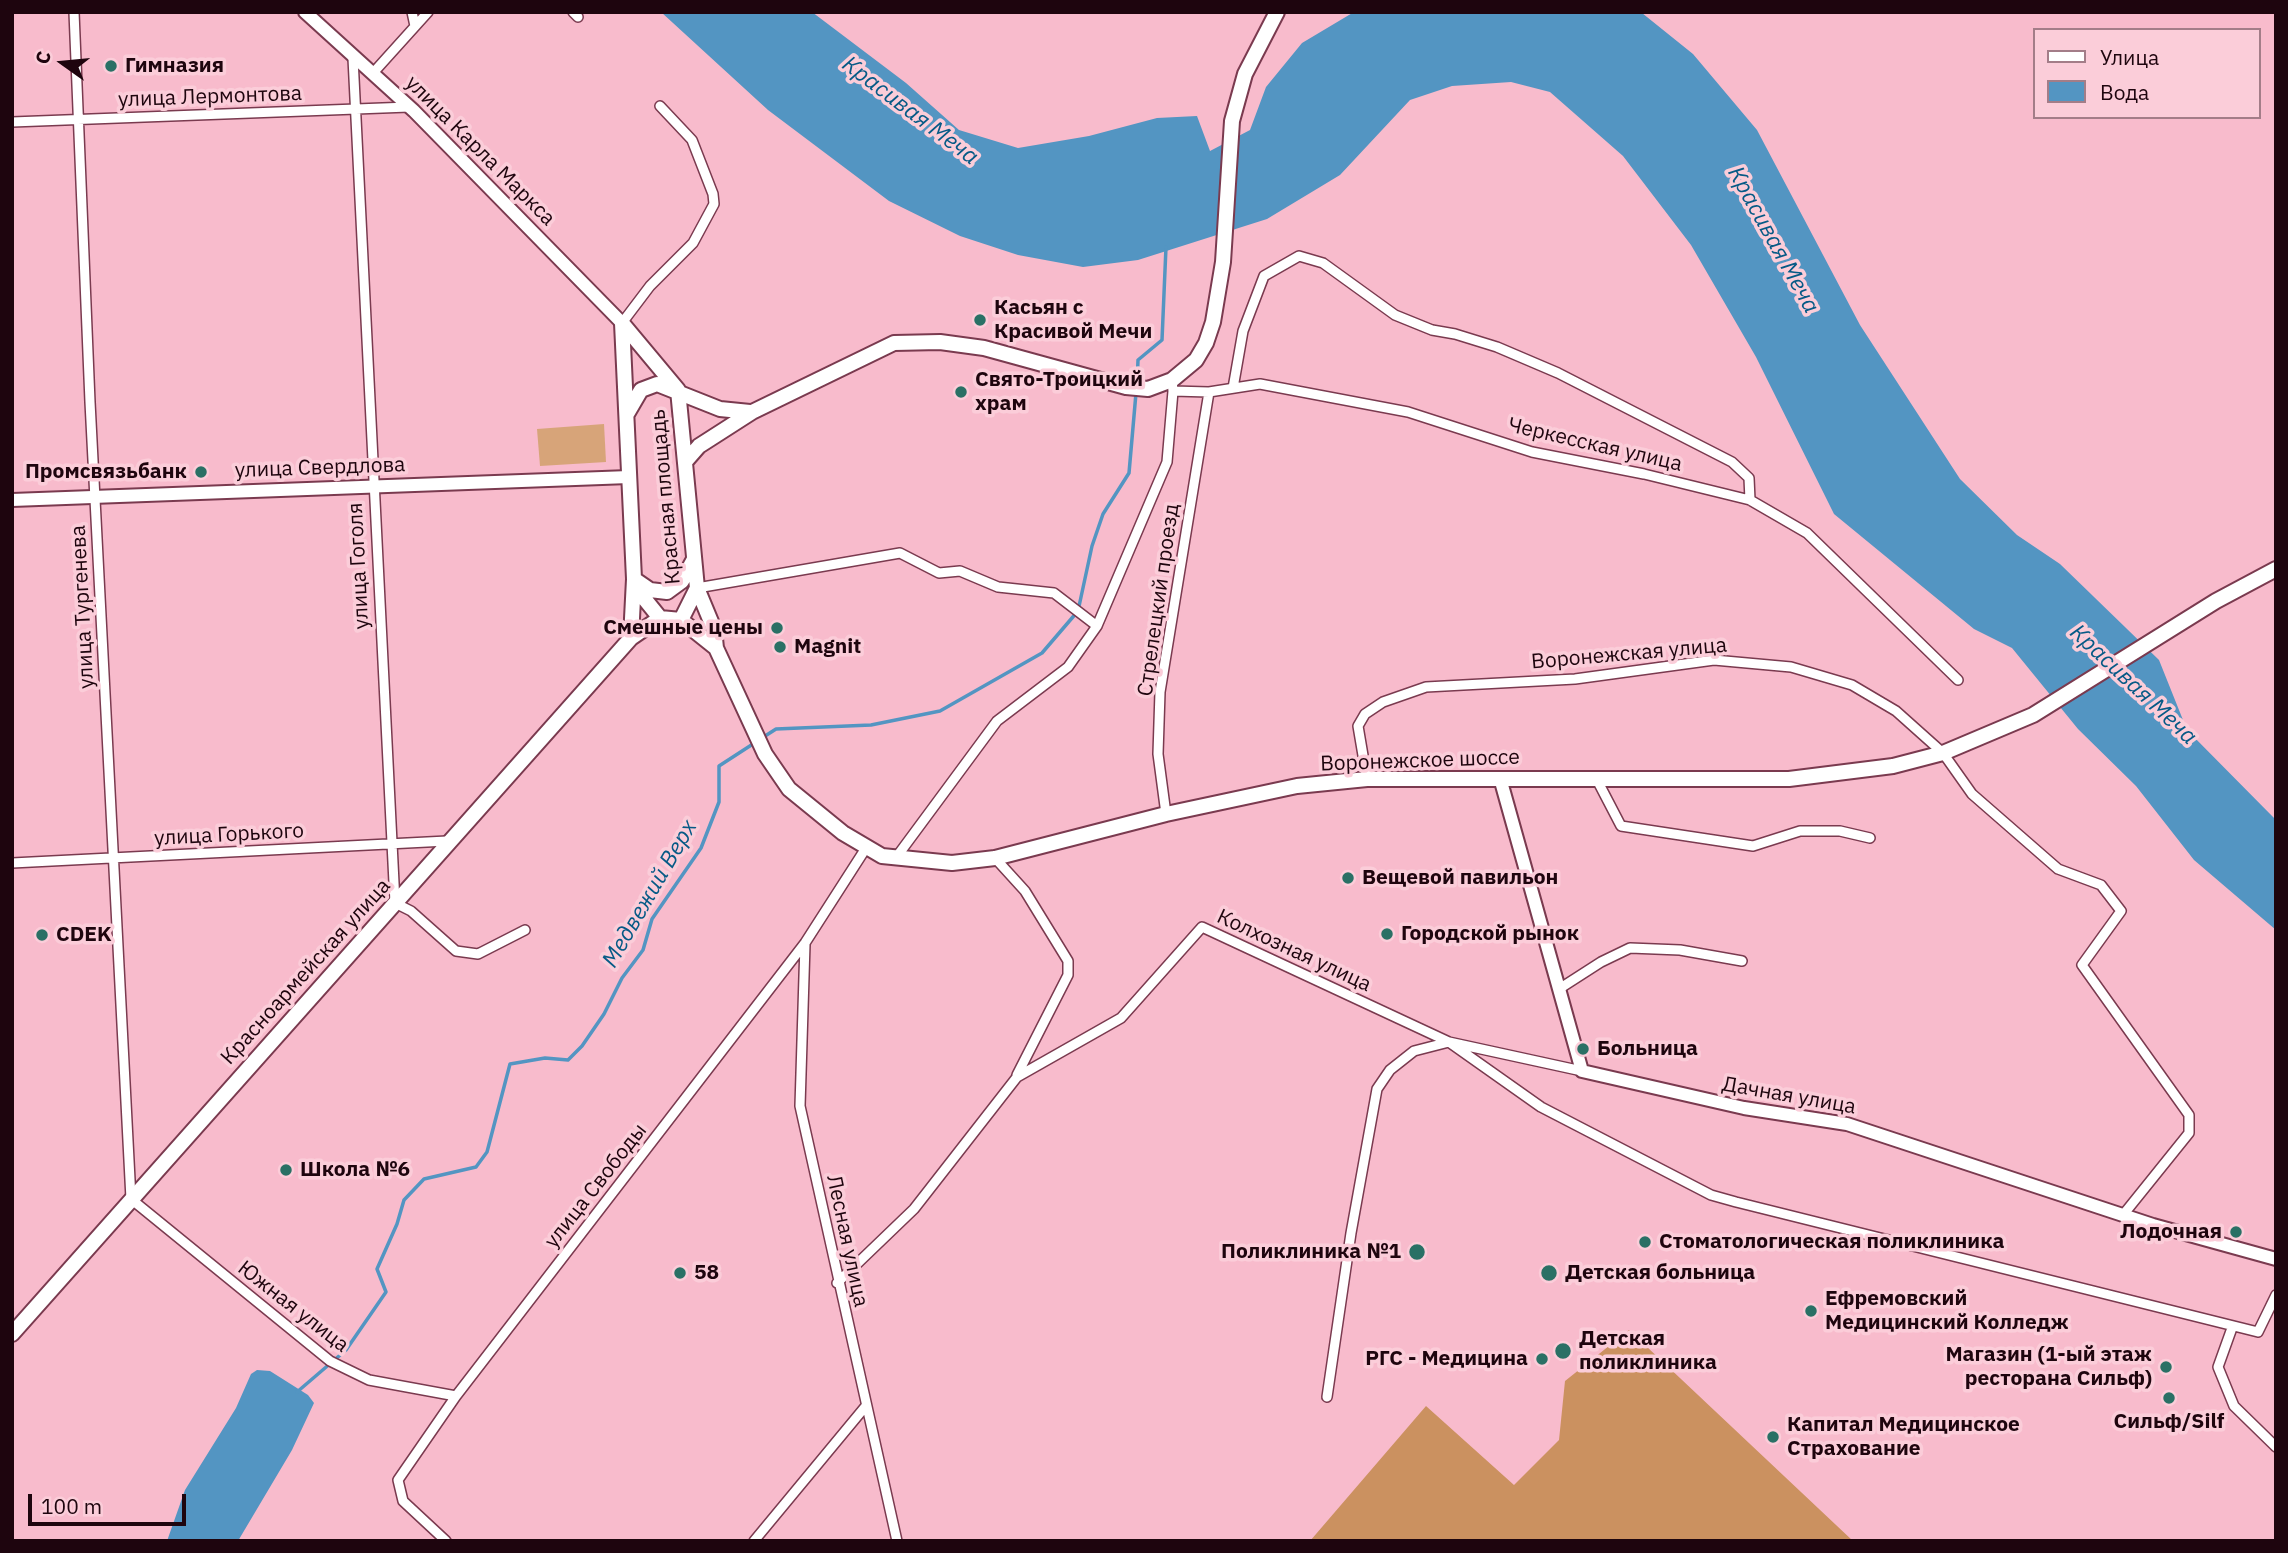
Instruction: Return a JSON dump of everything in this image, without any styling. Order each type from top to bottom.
[{"type":"main road","name":"улица Карла Маркса","points":[[305,12],[409,107],[621,323]]},
{"type":"main road","points":[[685,462],[699,446],[752,412],[894,342],[940,342],[984,348],[1126,387],[1148,389],[1173,385],[1196,360],[1206,344],[1219,298],[1232,121],[1245,74],[1277,12]]},
{"type":"main road","points":[[621,323],[678,390],[720,409],[752,412]]},
{"type":"main road","name":"Красная площадь","points":[[621,323],[634,579],[631,638]]},
{"type":"main road","name":"Красная площадь","points":[[626,419],[631,404],[641,390],[657,384],[678,390],[697,588],[681,620],[660,618]]},
{"type":"main road","name":"улица Свердлова","points":[[12,500],[629,477]]},
{"type":"main road","points":[[634,579],[650,590],[667,592],[682,582],[694,559]]},
{"type":"main road","name":"Воронежское шоссе","points":[[697,588],[713,629],[716,650],[765,754],[789,789],[866,848],[882,856],[952,863],[995,858],[1166,814],[1297,786],[1367,779],[1789,779],[1870,771],[1943,753],[2033,715],[2216,601],[2276,569]]},
{"type":"main road","points":[[631,638],[660,618],[643,597],[634,579]]},
{"type":"main road","points":[[681,620],[716,650]]},
{"type":"main road","name":"Красноармейская улица","points":[[12,1334],[447,841],[631,638]]},
{"type":"main road","points":[[1500,778],[1582,1071]]},
{"type":"main road","name":"Дачная улица","points":[[1582,1071],[1744,1108],[1847,1124],[2123,1215],[2276,1259]]},
{"type":"street","name":"улица Тургенева","points":[[74,12],[95,497],[131,1199]]},
{"type":"street","points":[[412,12],[415,26]]},
{"type":"street","points":[[373,73],[428,12]]},
{"type":"street","name":"улица Гоголя","points":[[353,58],[395,903]]},
{"type":"street","points":[[621,323],[650,286],[693,243],[714,204],[713,194],[691,140],[660,106]]},
{"type":"street","name":"улица Лермонтова","points":[[12,122],[409,107]]},
{"type":"street","points":[[1233,388],[1243,331],[1264,276],[1299,256],[1323,263],[1395,315],[1432,330],[1497,347],[1558,373],[1732,462],[1749,478],[1750,500]]},
{"type":"street","name":"Черкесская улица","points":[[1173,385],[1209,392],[1260,384],[1408,412],[1532,452],[1644,474],[1750,500],[1807,533],[1958,680]]},
{"type":"street","points":[[895,859],[997,721],[1069,667],[1097,626],[1167,462],[1173,385]]},
{"type":"street","name":"Стрелецкий проезд","points":[[1166,814],[1158,754],[1160,692],[1209,392]]},
{"type":"street","points":[[697,588],[900,553],[939,573],[960,570],[998,587],[1054,593],[1097,626]]},
{"type":"street","name":"Воронежская улица","points":[[1367,779],[1358,726],[1365,714],[1394,698],[1426,688],[1575,680],[1714,660],[1791,667],[1852,685],[1896,711],[1943,753]]},
{"type":"street","points":[[1943,753],[1972,794],[2058,869],[2101,885],[2121,911],[2082,965],[2189,1115],[2189,1133],[2123,1215]]},
{"type":"street","points":[[1596,778],[1621,826],[1753,846],[1800,831],[1840,831],[1870,838]]},
{"type":"street","name":"улица Горького","points":[[12,863],[447,841]]},
{"type":"street","name":"улица Свободы","points":[[446,1541],[403,1501],[398,1480],[457,1396],[805,943],[866,848]]},
{"type":"street","points":[[995,858],[1025,891],[1068,961],[1068,975],[1017,1077]]},
{"type":"street","points":[[395,903],[411,911],[456,951],[478,954],[525,930]]},
{"type":"street","name":"Колхозная улица","points":[[837,1283],[914,1209],[1017,1077],[1121,1018],[1202,927],[1449,1042],[1582,1071]]},
{"type":"street","name":"Лесная улица","points":[[805,943],[800,1107],[837,1283],[897,1541]]},
{"type":"street","points":[[1559,989],[1601,962],[1630,948],[1680,950],[1742,961]]},
{"type":"street","points":[[1327,1397],[1351,1233],[1377,1089],[1390,1070],[1414,1052],[1449,1042],[1541,1107],[1711,1195],[2232,1328],[2259,1332],[2276,1295]]},
{"type":"street","name":"Южная улица","points":[[131,1199],[330,1361],[369,1380],[457,1396]]},
{"type":"street","points":[[2232,1328],[2218,1367],[2234,1406],[2276,1447]]},
{"type":"street","points":[[754,1541],[865,1406]]},
{"type":"shaded area","points":[[604,424],[606,462],[540,466],[537,429]]},
{"type":"shaded area","points":[[1629,1330],[1853,1541],[1310,1541],[1426,1406],[1514,1485],[1559,1440],[1565,1381]]},
{"type":"water","name":"Красивая Меча","points":[[661,12],[812,12],[906,83],[959,130],[1018,148],[1089,136],[1157,118],[1197,116],[1210,151],[1250,130],[1266,87],[1302,43],[1354,12],[1642,13],[1693,54],[1757,130],[1860,325],[1960,479],[2017,535],[2060,564],[2159,660],[2187,730],[2276,820],[2276,930],[2194,860],[2136,786],[2078,729],[2012,648],[1974,629],[1834,514],[1756,357],[1691,245],[1623,156],[1550,92],[1511,82],[1452,86],[1410,100],[1340,175],[1267,219],[1138,260],[1083,267],[1018,255],[960,236],[889,201],[768,110]]},
{"type":"water","points":[[257,1370],[270,1371],[308,1395],[314,1403],[292,1450],[238,1541],[167,1541],[185,1490],[236,1408],[251,1374]]},
{"type":"waterway","name":"Медвежий Верх","points":[[1137,385],[1138,360],[1162,340],[1166,247]]},
{"type":"waterway","name":"Медвежий Верх","points":[[762,738],[776,729],[871,725],[940,711],[1042,653],[1078,611],[1092,546],[1103,514],[1129,473],[1136,393]]},
{"type":"waterway","name":"Медвежий Верх","points":[[297,1392],[346,1350],[386,1292],[377,1269],[397,1224],[404,1200],[424,1179],[476,1167],[487,1152],[510,1064],[545,1058],[568,1060],[582,1046],[604,1014],[622,978],[643,950],[652,919],[701,848],[719,802],[719,766],[756,742]]},
{"type":"place","name":"Гимназия","points":[[111,66]]},
{"type":"place","name":"Касьян с Красивой Мечи","points":[[980,320]]},
{"type":"place","name":"Свято-Троицкий храм","points":[[961,392]]},
{"type":"place","name":"Промсвязьбанк","points":[[201,472]]},
{"type":"place","name":"Смешные цены","points":[[777,628]]},
{"type":"place","name":"Magnit","points":[[780,647]]},
{"type":"place","name":"Вещевой павильон","points":[[1348,878]]},
{"type":"place","name":"Городской рынок","points":[[1387,934]]},
{"type":"place","name":"CDEK","points":[[42,935]]},
{"type":"place","name":"Больница","points":[[1583,1049]]},
{"type":"place","name":"Школа №6","points":[[286,1170]]},
{"type":"place","name":"Лодочная","points":[[2236,1232]]},
{"type":"place","name":"Стоматологическая поликлиника","points":[[1645,1242]]},
{"type":"place","name":"Поликлиника №1","points":[[1417,1252]]},
{"type":"place","name":"58","points":[[680,1273]]},
{"type":"place","name":"Детская больница","points":[[1549,1273]]},
{"type":"place","name":"Ефремовский Медицинский Колледж","points":[[1811,1311]]},
{"type":"place","name":"Детская поликлиника","points":[[1563,1351]]},
{"type":"place","name":"РГС - Медицина","points":[[1542,1359]]},
{"type":"place","name":"Магазин (1-ый этаж ресторана Сильф)","points":[[2166,1367]]},
{"type":"place","name":"Сильф/Silf","points":[[2169,1398]]},
{"type":"place","name":"Капитал Медицинское Страхование","points":[[1773,1437]]}]
